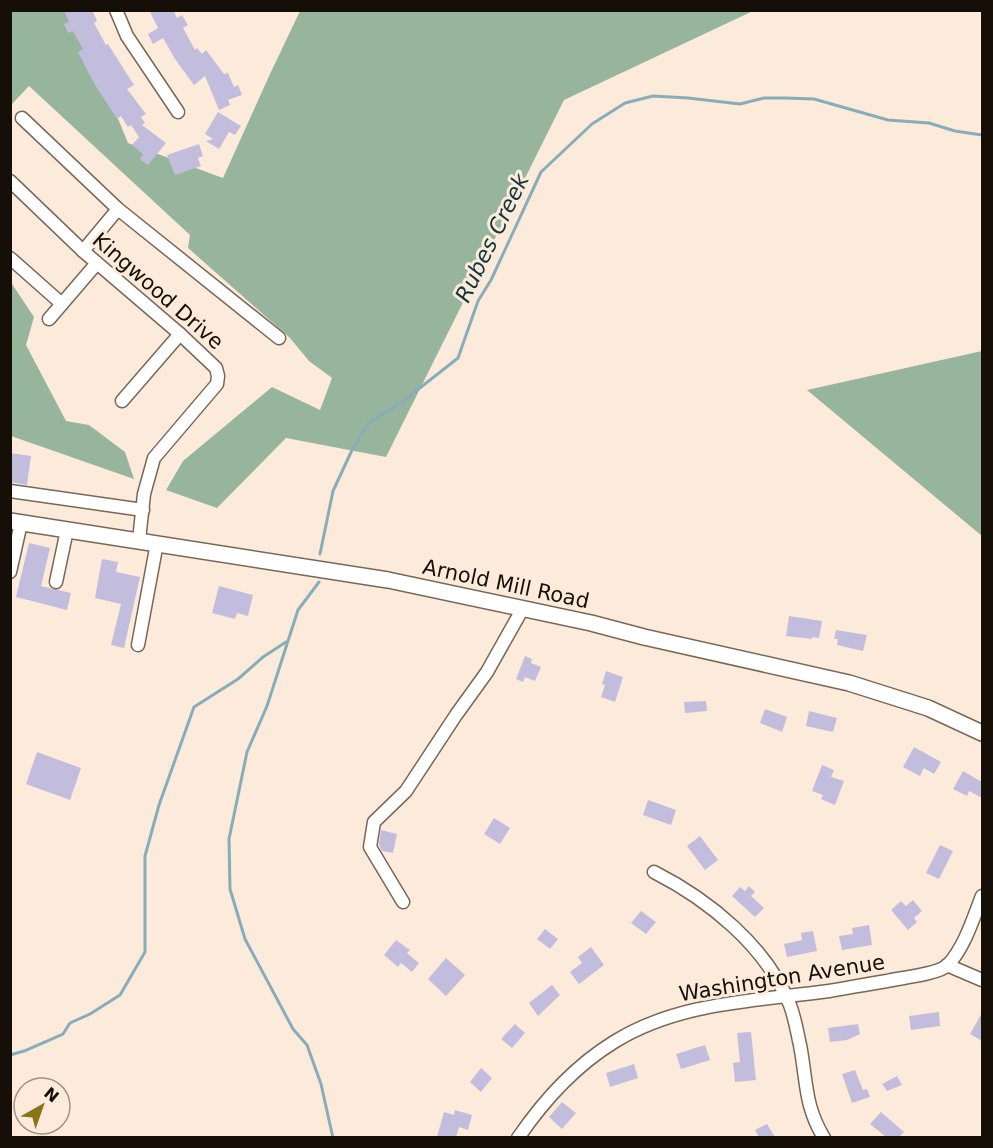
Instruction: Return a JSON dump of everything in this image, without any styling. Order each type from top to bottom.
[{"type":"main road","name":"Arnold Mill Road","points":[[16,522],[388,580],[523,608],[849,683],[928,708],[982,733]]},
{"type":"street","points":[[116,10],[127,36],[178,112]]},
{"type":"street","points":[[22,118],[118,209],[279,338]]},
{"type":"street","name":"Kingwood Drive","points":[[10,181],[98,264],[216,368],[217,384],[154,458],[144,494],[139,540]]},
{"type":"street","points":[[83,250],[118,209]]},
{"type":"street","points":[[10,258],[62,304]]},
{"type":"street","points":[[49,319],[98,264]]},
{"type":"street","points":[[122,401],[180,334]]},
{"type":"street","points":[[10,491],[142,510]]},
{"type":"street","points":[[11,567],[16,522]]},
{"type":"street","points":[[56,582],[67,530]]},
{"type":"street","points":[[138,645],[158,543]]},
{"type":"street","points":[[403,902],[370,847],[374,822],[406,791],[487,672],[523,608]]},
{"type":"street","points":[[654,872],[713,911],[755,947],[765,960],[793,1015],[811,1112],[824,1137]]},
{"type":"street","points":[[982,896],[960,948],[947,965],[982,980]]},
{"type":"street","name":"Washington Avenue","points":[[518,1137],[551,1094],[588,1060],[614,1041],[640,1028],[672,1016],[762,997],[828,991],[904,978],[931,972],[947,965]]},
{"type":"green space","points":[[11,11],[74,11],[128,143],[223,178],[300,11],[753,11],[564,100],[386,457],[286,438],[217,508],[166,490],[183,461],[272,387],[320,410],[332,378],[309,361],[290,338],[188,248],[190,235],[29,86],[11,105]]},
{"type":"green space","points":[[10,281],[34,317],[26,345],[66,421],[89,425],[125,452],[134,479],[11,436]]},
{"type":"green space","points":[[982,351],[982,536],[807,390]]},
{"type":"building","points":[[64,10],[92,10],[97,21],[94,23],[106,45],[108,44],[134,85],[127,89],[146,114],[141,117],[145,123],[142,125],[166,143],[148,165],[140,159],[143,154],[132,145],[139,137],[131,125],[128,127],[121,116],[117,119],[95,85],[78,52],[83,49],[73,31],[68,33],[64,24],[69,22]]},
{"type":"building","points":[[149,10],[173,10],[177,18],[182,15],[188,25],[183,28],[195,50],[197,48],[202,54],[206,50],[224,74],[228,73],[234,87],[238,85],[242,95],[228,100],[230,105],[219,110],[205,76],[194,85],[163,38],[153,44],[148,34],[158,28]]},
{"type":"building","points":[[218,112],[241,126],[235,135],[229,132],[219,149],[206,141],[213,139],[205,134]]},
{"type":"building","points":[[199,144],[203,156],[198,158],[201,166],[175,175],[167,155]]},
{"type":"building","points":[[10,453],[31,456],[27,485],[10,482]]},
{"type":"building","points":[[29,543],[50,548],[41,586],[71,593],[67,610],[16,597]]},
{"type":"building","points":[[102,559],[118,562],[116,572],[140,577],[124,648],[111,645],[121,604],[95,598]]},
{"type":"building","points":[[219,586],[253,595],[248,616],[237,613],[235,619],[212,613]]},
{"type":"building","points":[[789,616],[822,621],[819,638],[786,636]]},
{"type":"building","points":[[836,630],[867,635],[863,651],[837,645],[838,639],[834,639]]},
{"type":"building","points":[[525,656],[532,659],[531,663],[541,667],[535,681],[525,677],[523,682],[516,679]]},
{"type":"building","points":[[606,671],[623,677],[615,702],[601,697]]},
{"type":"building","points":[[706,701],[707,711],[685,713],[684,702]]},
{"type":"building","points":[[765,709],[787,717],[782,732],[760,723]]},
{"type":"building","points":[[809,711],[837,718],[833,732],[806,726]]},
{"type":"building","points":[[914,747],[941,762],[934,774],[924,768],[920,776],[903,767]]},
{"type":"building","points":[[37,752],[81,768],[70,800],[26,784]]},
{"type":"building","points":[[822,765],[834,770],[831,777],[844,781],[835,805],[821,799],[823,795],[812,791]]},
{"type":"building","points":[[963,771],[982,782],[982,798],[969,791],[967,796],[953,789]]},
{"type":"building","points":[[648,800],[676,810],[671,825],[643,815]]},
{"type":"building","points":[[494,818],[510,828],[500,844],[484,834]]},
{"type":"building","points":[[381,830],[397,834],[393,853],[382,851],[379,845]]},
{"type":"building","points":[[700,836],[718,860],[705,870],[687,846]]},
{"type":"building","points":[[940,845],[953,851],[939,879],[926,873]]},
{"type":"building","points":[[749,886],[755,892],[751,896],[764,908],[755,917],[732,896],[740,887],[745,891]]},
{"type":"building","points":[[913,900],[922,911],[914,918],[917,922],[908,930],[891,910],[901,901],[906,906]]},
{"type":"building","points":[[641,911],[656,922],[646,934],[631,923]]},
{"type":"building","points":[[869,925],[872,945],[842,950],[839,936],[853,934],[852,928]]},
{"type":"building","points":[[545,929],[558,939],[550,949],[537,939]]},
{"type":"building","points":[[813,931],[817,951],[787,957],[784,944],[802,940],[801,933]]},
{"type":"building","points":[[396,940],[410,950],[407,953],[419,963],[412,972],[401,963],[398,967],[384,955]]},
{"type":"building","points":[[591,947],[604,965],[579,984],[570,972],[582,963],[578,957]]},
{"type":"building","points":[[446,958],[465,975],[446,996],[428,979]]},
{"type":"building","points":[[552,985],[560,995],[538,1016],[529,1003]]},
{"type":"building","points":[[939,1012],[940,1026],[911,1030],[909,1016]]},
{"type":"building","points":[[982,1013],[982,1041],[970,1034]]},
{"type":"building","points":[[515,1024],[525,1033],[512,1048],[501,1039]]},
{"type":"building","points":[[858,1024],[860,1034],[847,1040],[830,1042],[828,1028]]},
{"type":"building","points":[[751,1032],[756,1080],[735,1082],[733,1063],[740,1062],[737,1033]]},
{"type":"building","points":[[705,1045],[710,1060],[681,1069],[676,1054]]},
{"type":"building","points":[[634,1064],[638,1078],[610,1087],[606,1073]]},
{"type":"building","points":[[481,1068],[492,1078],[481,1092],[470,1082]]},
{"type":"building","points":[[855,1070],[863,1090],[867,1089],[870,1097],[852,1103],[842,1074]]},
{"type":"building","points":[[897,1076],[902,1085],[887,1091],[882,1084]]},
{"type":"building","points":[[562,1102],[576,1113],[562,1129],[549,1117]]},
{"type":"building","points":[[455,1110],[472,1115],[468,1130],[459,1127],[456,1137],[437,1137],[444,1112],[454,1115]]},
{"type":"building","points":[[881,1112],[904,1132],[899,1137],[886,1137],[870,1124]]},
{"type":"building","points":[[767,1124],[775,1137],[759,1137],[755,1130]]},
{"type":"waterway","name":"Rubes Creek","points":[[320,554],[333,491],[352,450],[368,424],[402,402],[458,358],[478,301],[491,280],[541,172],[592,124],[625,103],[653,96],[740,104],[764,98],[814,99],[888,120],[929,123],[955,131],[982,135]]},
{"type":"waterway","points":[[319,582],[298,610],[267,706],[247,752],[229,839],[230,889],[245,939],[293,1029],[307,1045],[321,1084],[333,1138]]},
{"type":"waterway","name":"Rubes Creek","points":[[10,1055],[63,1034],[70,1023],[90,1014],[120,995],[145,952],[145,856],[159,805],[194,707],[238,679],[263,657],[286,642]]}]
